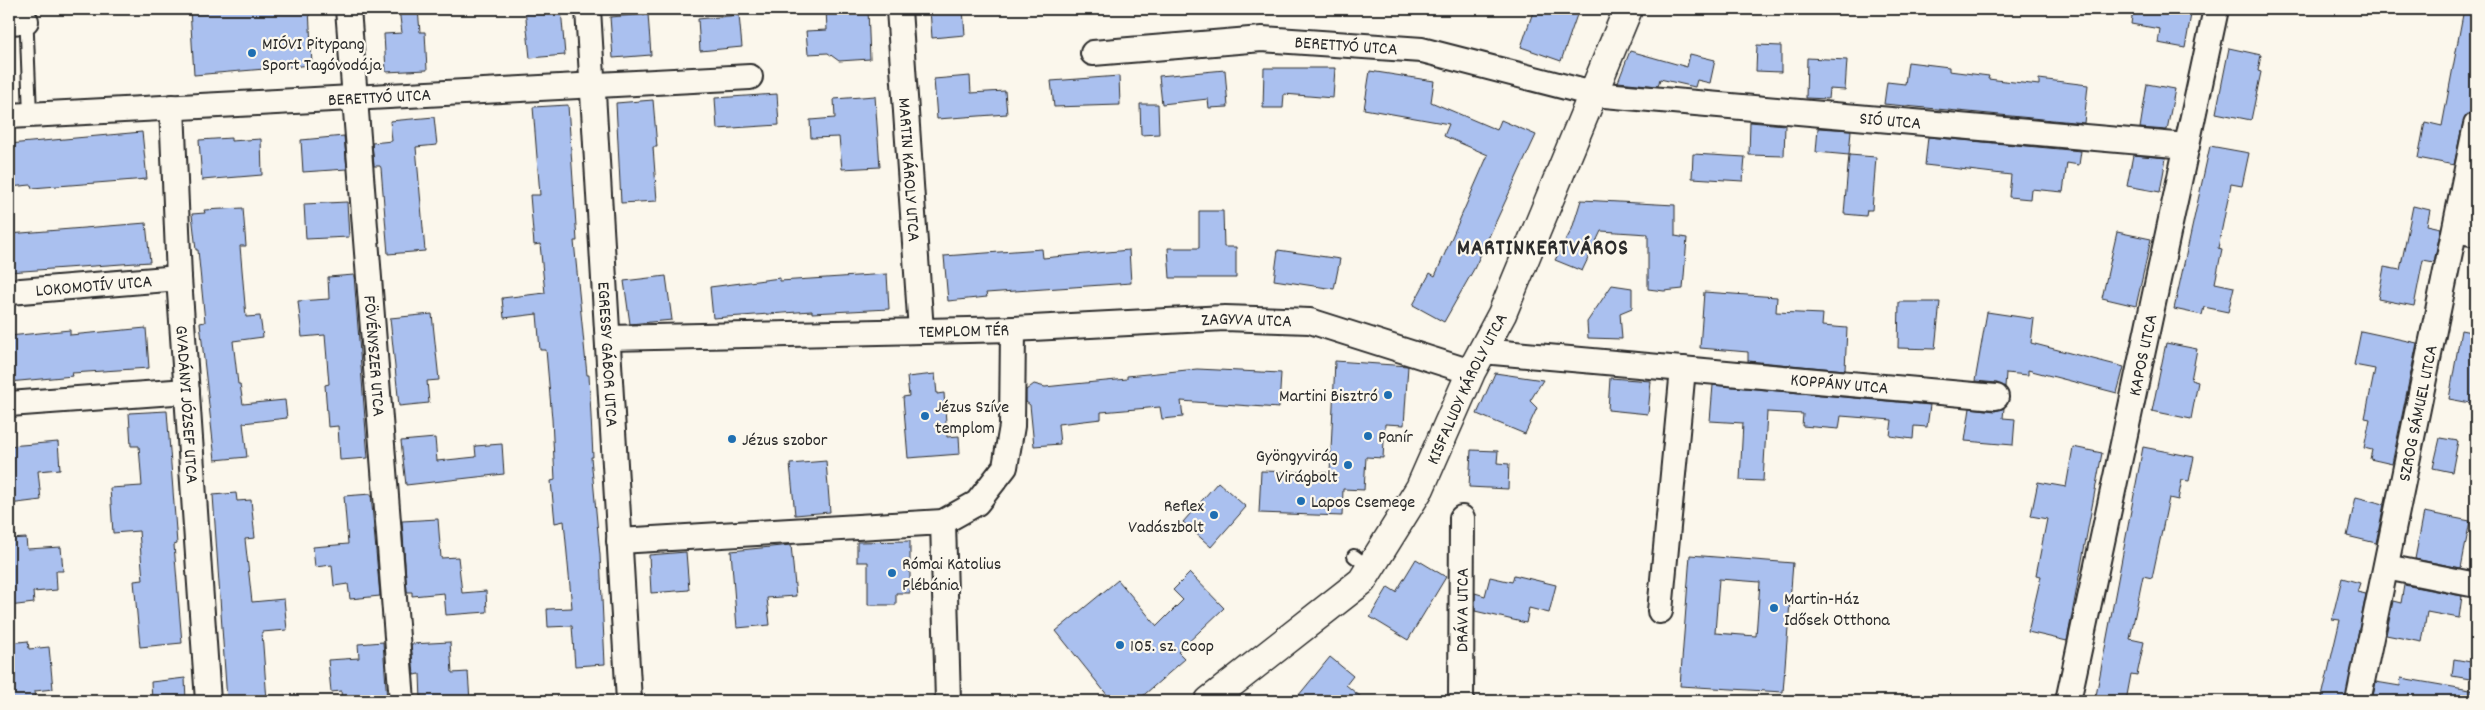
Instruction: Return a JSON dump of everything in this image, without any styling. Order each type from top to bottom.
[{"type":"main road","name":"KISFALUDY KÁROLY UTCA","points":[[1209,701],[1362,581],[1362,562],[1420,488],[1477,362],[1502,314],[1628,9]]},
{"type":"street","name":"FÖVÉNYSZER UTCA","points":[[348,9],[402,701]]},
{"type":"street","name":"EGRESSY GÁBOR UTCA","points":[[588,9],[629,701]]},
{"type":"street","name":"MARTIN KÁROLY UTCA","points":[[899,9],[921,331]]},
{"type":"street","name":"KAPOS UTCA","points":[[2068,701],[2216,9]]},
{"type":"street","name":"BERETTYÓ UTCA","points":[[1094,53],[1262,39],[1422,50],[1593,94]]},
{"type":"street","name":"BERETTYÓ UTCA","points":[[19,115],[750,77]]},
{"type":"street","name":"SIÓ UTCA","points":[[1593,94],[2187,146]]},
{"type":"street","name":"GVADÁNYI JÓZSEF UTCA","points":[[172,107],[179,278],[208,701]]},
{"type":"street","name":"SZROG SÁMUEL UTCA","points":[[2358,701],[2386,567],[2465,232],[2476,125]]},
{"type":"street","name":"LOKOMOTÍV UTCA","points":[[9,292],[179,278]]},
{"type":"street","name":"ZAGYVA UTCA","points":[[1013,329],[1225,318],[1310,321],[1477,362]]},
{"type":"street","name":"TEMPLOM TÉR","points":[[608,338],[1013,329],[1012,426],[1006,467],[977,503],[943,522],[619,541]]},
{"type":"street","name":"KOPPÁNY UTCA","points":[[1477,362],[1682,369],[1996,397]]},
{"type":"street","points":[[1660,611],[1682,369]]},
{"type":"street","points":[[9,404],[187,391]]},
{"type":"street","name":"DRÁVA UTCA","points":[[1461,701],[1462,518]]},
{"type":"street","points":[[943,522],[948,701]]},
{"type":"street","points":[[2386,567],[2476,585]]},
{"type":"lane","points":[[19,115],[20,17]]},
{"type":"green space","points":[[9,34],[11,34],[15,98],[9,98]]},
{"type":"building","name":"MIÓVI Pitypang Sport Tagóvodája","points":[[190,9],[309,9],[312,65],[194,75]]},
{"type":"building","points":[[399,9],[418,9],[420,32],[425,32],[427,70],[386,72],[384,34],[402,33]]},
{"type":"building","points":[[525,9],[561,9],[565,55],[530,58]]},
{"type":"building","points":[[826,9],[868,9],[870,59],[839,61],[828,53],[808,54],[806,31],[827,30]]},
{"type":"building","points":[[930,9],[963,9],[965,35],[932,38]]},
{"type":"building","points":[[1534,9],[1579,9],[1561,61],[1521,47]]},
{"type":"building","points":[[2133,9],[2192,9],[2185,48],[2158,43],[2160,29],[2131,24]]},
{"type":"building","points":[[2464,9],[2476,9],[2476,85],[2470,113],[2463,122],[2454,165],[2418,158],[2425,122],[2442,126]]},
{"type":"building","points":[[648,14],[651,55],[613,58],[610,17]]},
{"type":"building","points":[[739,15],[742,47],[700,51],[698,19]]},
{"type":"building","points":[[1757,45],[1781,46],[1781,72],[1756,71]]},
{"type":"building","points":[[2229,48],[2261,55],[2258,71],[2261,72],[2251,120],[2216,113]]},
{"type":"building","points":[[1630,51],[1687,67],[1690,54],[1715,60],[1710,83],[1697,80],[1695,87],[1660,79],[1658,86],[1618,82]]},
{"type":"building","points":[[1807,58],[1847,60],[1845,90],[1829,89],[1828,99],[1806,98]]},
{"type":"building","points":[[1908,62],[1949,67],[1949,71],[1989,76],[1988,79],[2039,85],[2039,79],[2088,85],[2084,123],[1884,104],[1887,82],[1905,84]]},
{"type":"building","points":[[1264,68],[1335,68],[1333,98],[1284,94],[1283,108],[1263,108]]},
{"type":"building","points":[[1225,70],[1228,107],[1209,108],[1208,99],[1162,104],[1159,76]]},
{"type":"building","points":[[1370,71],[1434,81],[1431,102],[1497,130],[1501,120],[1536,135],[1474,269],[1444,322],[1413,305],[1430,273],[1435,276],[1488,155],[1444,136],[1449,124],[1364,109]]},
{"type":"building","points":[[970,76],[971,93],[1005,91],[1007,114],[937,119],[934,79]]},
{"type":"building","points":[[1119,76],[1120,105],[1054,107],[1051,81]]},
{"type":"building","points":[[2147,84],[2175,89],[2167,130],[2140,128]]},
{"type":"building","points":[[777,94],[779,125],[717,129],[715,98]]},
{"type":"building","points":[[875,96],[880,167],[842,169],[839,137],[811,138],[810,120],[835,118],[834,99]]},
{"type":"building","points":[[653,100],[657,147],[653,147],[657,201],[621,203],[616,103]]},
{"type":"building","points":[[1140,104],[1158,104],[1159,134],[1141,135]]},
{"type":"building","points":[[568,105],[577,241],[574,241],[587,375],[589,375],[593,457],[591,457],[600,555],[605,664],[575,666],[572,626],[548,627],[547,609],[572,608],[564,521],[555,523],[551,481],[555,480],[552,419],[546,350],[540,350],[537,314],[504,318],[502,298],[545,293],[540,244],[534,245],[530,195],[540,195],[533,107]]},
{"type":"building","points":[[434,117],[437,145],[416,147],[425,251],[388,254],[381,168],[380,166],[374,166],[372,143],[392,141],[390,121]]},
{"type":"building","points":[[1750,122],[1785,125],[1784,156],[1749,155]]},
{"type":"building","points":[[1818,128],[1851,130],[1849,155],[1816,152]]},
{"type":"building","points":[[142,132],[147,179],[32,188],[31,185],[9,187],[9,144]]},
{"type":"building","points":[[344,136],[347,169],[303,172],[301,140]]},
{"type":"building","points":[[1928,137],[2081,151],[2079,165],[2067,163],[2063,192],[2031,189],[2030,199],[2009,197],[2011,175],[1925,165]]},
{"type":"building","points":[[231,138],[231,141],[261,139],[262,175],[202,180],[199,140]]},
{"type":"building","points":[[2210,146],[2249,153],[2242,186],[2231,184],[2218,248],[2222,249],[2215,283],[2234,287],[2228,312],[2204,307],[2202,315],[2174,309]]},
{"type":"building","points":[[1693,154],[1745,157],[1743,181],[1692,178]]},
{"type":"building","points":[[1849,155],[1876,157],[1872,210],[1867,210],[1866,216],[1844,214]]},
{"type":"building","points":[[2133,155],[2166,158],[2160,192],[2127,186]]},
{"type":"building","points":[[1581,200],[1675,205],[1675,236],[1687,238],[1683,289],[1664,291],[1648,289],[1648,234],[1601,231],[1582,271],[1555,260],[1572,229]]},
{"type":"building","points":[[347,202],[349,237],[306,239],[304,204]]},
{"type":"building","points":[[2413,206],[2430,210],[2427,225],[2441,228],[2434,262],[2423,260],[2414,306],[2378,299],[2384,267],[2400,270]]},
{"type":"building","points":[[243,208],[246,246],[240,246],[246,317],[260,316],[263,337],[233,341],[238,384],[240,384],[243,404],[285,400],[287,418],[243,423],[247,457],[215,460],[200,323],[205,322],[198,250],[196,250],[192,214],[205,213],[204,210]]},
{"type":"building","points":[[1199,211],[1223,211],[1224,247],[1236,247],[1236,278],[1170,278],[1168,248],[1199,248]]},
{"type":"building","points":[[146,223],[150,262],[9,272],[9,234]]},
{"type":"building","points":[[2117,232],[2151,239],[2136,306],[2102,298]]},
{"type":"building","points":[[1042,249],[1043,258],[1129,250],[1131,283],[986,293],[987,297],[948,301],[944,256]]},
{"type":"building","points":[[1278,250],[1340,259],[1334,289],[1274,280]]},
{"type":"building","points":[[887,274],[889,309],[812,313],[812,311],[713,318],[710,287],[780,278],[780,281]]},
{"type":"building","points":[[354,275],[368,458],[340,460],[338,426],[328,427],[325,385],[329,384],[325,335],[302,337],[298,301],[329,299],[328,277]]},
{"type":"building","points":[[666,276],[672,320],[630,324],[624,281]]},
{"type":"building","points":[[1612,285],[1632,288],[1632,308],[1620,313],[1622,339],[1588,338],[1587,322]]},
{"type":"building","points":[[1704,292],[1777,297],[1776,312],[1823,314],[1822,326],[1847,328],[1845,370],[1748,361],[1748,352],[1700,348]]},
{"type":"building","points":[[1899,302],[1940,302],[1935,349],[1898,348]]},
{"type":"building","points":[[1987,312],[2034,319],[2031,343],[2124,367],[2117,393],[2028,370],[2028,375],[2006,373],[2005,387],[1997,383],[1975,381]]},
{"type":"building","points":[[432,314],[439,380],[427,381],[429,403],[399,406],[390,318]]},
{"type":"building","points":[[146,328],[149,368],[72,373],[73,376],[9,382],[9,336],[70,330],[70,335]]},
{"type":"building","points":[[2461,330],[2476,333],[2476,404],[2449,399]]},
{"type":"building","points":[[2361,331],[2417,343],[2392,464],[2370,459],[2372,450],[2364,448],[2370,419],[2365,418],[2375,369],[2354,365]]},
{"type":"building","points":[[2166,343],[2197,349],[2191,380],[2198,382],[2191,419],[2152,411]]},
{"type":"building","points":[[1335,361],[1408,366],[1404,425],[1385,424],[1383,458],[1366,457],[1364,490],[1343,489],[1342,516],[1259,513],[1261,471],[1330,473]]},
{"type":"building","points":[[1197,369],[1281,373],[1279,408],[1181,401],[1183,417],[1162,419],[1160,407],[1101,412],[1101,419],[1058,424],[1060,444],[1034,446],[1030,405],[1026,402],[1026,390],[1034,384],[1045,387],[1127,379],[1127,376]]},
{"type":"building","points":[[1495,373],[1543,380],[1530,401],[1537,408],[1525,434],[1477,414]]},
{"type":"building","name":"Jézus Szíve templom","points":[[935,374],[937,394],[944,393],[947,437],[959,436],[960,454],[908,458],[903,397],[909,396],[907,377]]},
{"type":"building","points":[[1610,378],[1651,381],[1648,414],[1608,410]]},
{"type":"building","points":[[1713,385],[1930,405],[1927,427],[1914,426],[1913,439],[1890,436],[1892,420],[1841,416],[1839,429],[1802,426],[1803,414],[1767,412],[1763,481],[1740,480],[1743,423],[1710,421]]},
{"type":"building","points":[[1970,408],[1995,411],[2004,408],[2003,418],[2015,419],[2013,445],[1965,441]]},
{"type":"building","points":[[167,411],[177,544],[174,545],[182,643],[140,647],[134,581],[143,580],[139,531],[113,533],[110,488],[142,486],[139,446],[131,446],[129,413]]},
{"type":"building","points":[[435,438],[437,461],[476,457],[475,446],[502,444],[504,474],[406,485],[401,441]]},
{"type":"building","points":[[2440,438],[2458,441],[2452,472],[2433,468]]},
{"type":"building","points":[[58,442],[60,469],[38,471],[41,500],[9,504],[9,446]]},
{"type":"building","points":[[2073,447],[2102,453],[2067,641],[2028,632],[2041,576],[2036,575],[2047,519],[2031,516],[2038,482],[2066,487]]},
{"type":"building","points":[[2143,447],[2194,457],[2189,481],[2182,480],[2178,500],[2169,498],[2152,578],[2143,576],[2130,639],[2144,642],[2137,675],[2131,674],[2126,701],[2095,701]]},
{"type":"building","points":[[1471,450],[1498,451],[1497,463],[1509,464],[1508,489],[1469,487]]},
{"type":"building","points":[[826,461],[830,512],[795,515],[790,464]]},
{"type":"building","name":"Reflex Vadászbolt","points":[[1218,482],[1246,507],[1211,547],[1183,522]]},
{"type":"building","points":[[236,493],[237,501],[251,500],[255,538],[245,539],[252,602],[284,599],[287,630],[262,632],[267,701],[227,701],[213,495]]},
{"type":"building","points":[[371,494],[380,596],[350,599],[348,584],[334,586],[332,565],[315,567],[313,547],[348,544],[344,496]]},
{"type":"building","points":[[2356,497],[2384,504],[2376,543],[2347,536]]},
{"type":"building","points":[[2424,512],[2470,521],[2461,568],[2415,559]]},
{"type":"building","points":[[438,519],[441,558],[458,557],[462,593],[486,591],[487,612],[446,615],[444,593],[412,596],[412,592],[407,592],[402,521]]},
{"type":"building","points":[[26,538],[27,549],[61,547],[63,571],[56,571],[57,590],[33,592],[34,603],[9,606],[9,539]]},
{"type":"building","name":"Római Katolius Plébánia","points":[[910,541],[910,593],[896,593],[896,605],[868,605],[868,562],[857,562],[857,542]]},
{"type":"building","points":[[791,545],[796,596],[767,598],[770,625],[737,628],[731,551]]},
{"type":"building","points":[[686,552],[689,590],[651,593],[649,555]]},
{"type":"building","name":"Martin-Ház Idősek Otthona","points":[[1690,555],[1793,563],[1783,692],[1680,686]],"holes":[[[1719,579],[1760,582],[1756,636],[1715,633]]]},
{"type":"building","points":[[1416,559],[1446,577],[1408,640],[1370,617],[1388,587],[1396,592]]},
{"type":"building","name":"105. sz. Coop","points":[[1190,573],[1224,608],[1178,652],[1185,659],[1137,701],[1112,701],[1056,631],[1118,580],[1157,626],[1183,600],[1173,590]]},
{"type":"building","points":[[1514,575],[1556,585],[1549,613],[1529,608],[1526,623],[1475,611],[1475,593],[1485,596],[1490,577],[1512,582]]},
{"type":"building","points":[[2342,578],[2360,583],[2357,592],[2366,594],[2345,701],[2321,701],[2340,620],[2332,619]]},
{"type":"building","points":[[2404,585],[2462,596],[2459,618],[2427,612],[2422,642],[2386,635],[2393,601],[2401,603]]},
{"type":"building","points":[[28,641],[29,649],[49,647],[53,689],[35,691],[36,701],[9,701],[9,643]]},
{"type":"building","points":[[383,642],[387,701],[342,701],[341,691],[331,692],[328,660],[359,658],[358,644]]},
{"type":"building","points":[[450,642],[452,673],[468,672],[470,701],[421,701],[420,674],[414,675],[411,644]]},
{"type":"building","points":[[1330,657],[1353,676],[1346,685],[1366,701],[1294,701]]},
{"type":"building","points":[[2454,659],[2476,663],[2476,680],[2452,676]]},
{"type":"building","points":[[185,678],[186,701],[152,701],[151,682]]},
{"type":"building","points":[[2401,678],[2476,691],[2476,701],[2372,701],[2376,682],[2400,686]]},
{"type":"place","name":"MIÓVI Pitypang Sport Tagóvodája","points":[[252,53]]},
{"type":"place","name":"Martini Bisztró","points":[[1388,395]]},
{"type":"place","name":"Jézus Szíve templom","points":[[925,416]]},
{"type":"place","name":"Panír","points":[[1368,436]]},
{"type":"place","name":"Jézus szobor","points":[[732,439]]},
{"type":"place","name":"Gyöngyvirág Virágbolt","points":[[1348,465]]},
{"type":"place","name":"Lapos Csemege","points":[[1301,501]]},
{"type":"place","name":"Reflex Vadászbolt","points":[[1214,515]]},
{"type":"place","name":"Római Katolius Plébánia","points":[[892,573]]},
{"type":"place","name":"Martin-Ház Idősek Otthona","points":[[1774,608]]},
{"type":"place","name":"105. sz. Coop","points":[[1120,645]]},
{"type":"district","name":"MARTINKERTVÁROS","points":[[1543,246]]}]
